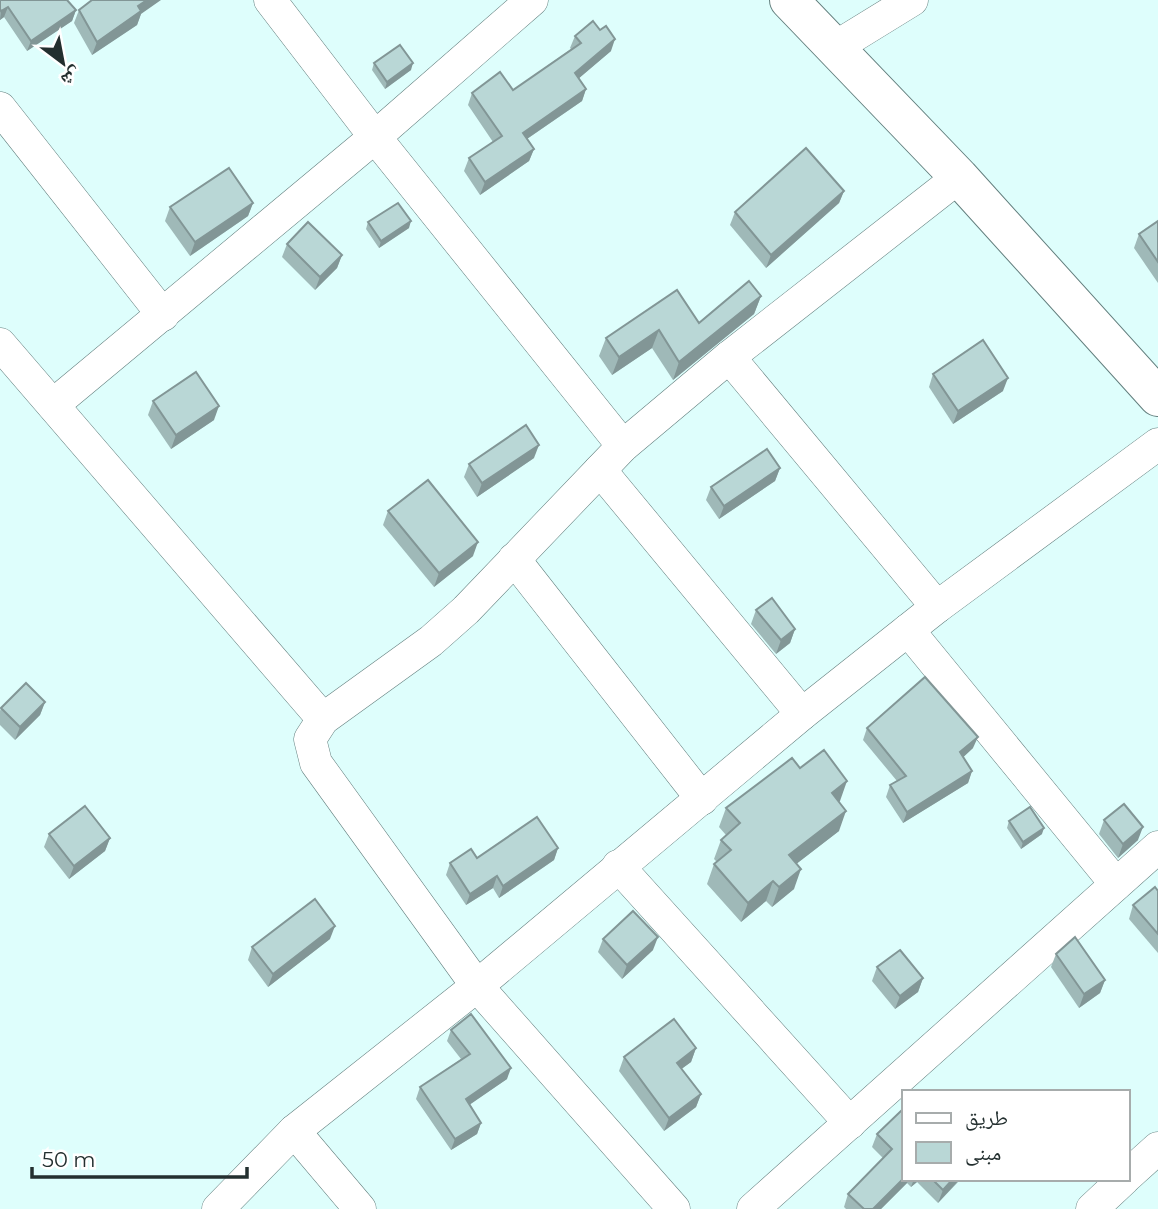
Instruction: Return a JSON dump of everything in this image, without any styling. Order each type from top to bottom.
[{"type":"main road","points":[[789,0],[959,177],[1158,397]]},
{"type":"street","points":[[270,0],[375,137],[623,446]]},
{"type":"street","points":[[53,405],[375,137],[532,0]]},
{"type":"street","points":[[834,48],[912,0]]},
{"type":"street","points":[[0,108],[163,315]]},
{"type":"street","points":[[674,1209],[477,986],[317,763],[310,739],[323,719],[431,641],[466,610],[623,446],[729,358],[959,177]]},
{"type":"street","points":[[0,344],[323,719]]},
{"type":"street","points":[[729,358],[937,607]]},
{"type":"street","points":[[218,1209],[294,1131],[477,986],[802,714],[937,607],[1158,444]]},
{"type":"street","points":[[600,470],[802,714]]},
{"type":"street","points":[[514,559],[702,799]]},
{"type":"street","points":[[908,630],[1116,884]]},
{"type":"street","points":[[772,1203],[850,1122],[1158,847]]},
{"type":"street","points":[[618,866],[850,1122]]},
{"type":"street","points":[[294,1131],[360,1209]]},
{"type":"street","points":[[1130,1173],[1158,1147]]},
{"type":"street","points":[[1092,1209],[1122,1181]]},
{"type":"building","points":[[0,0],[67,0],[76,10],[31,41],[8,7],[1,11]]},
{"type":"building","points":[[92,0],[147,0],[138,6],[141,11],[97,42],[79,10]]},
{"type":"building","points":[[593,21],[600,30],[606,26],[615,39],[575,73],[586,89],[523,133],[534,149],[485,182],[469,158],[502,136],[472,93],[500,72],[513,90],[581,43],[575,36]]},
{"type":"building","points":[[400,45],[413,63],[387,82],[374,63]]},
{"type":"building","points":[[806,148],[844,191],[771,255],[735,212]]},
{"type":"building","points":[[229,168],[253,203],[195,242],[170,207]]},
{"type":"building","points":[[398,203],[411,221],[381,241],[368,222]]},
{"type":"building","points":[[1158,221],[1158,262],[1139,234]]},
{"type":"building","points":[[308,222],[342,255],[320,277],[287,244]]},
{"type":"building","points":[[749,281],[761,296],[679,362],[659,330],[619,357],[606,338],[677,290],[699,323]]},
{"type":"building","points":[[983,340],[1008,378],[958,411],[933,374]]},
{"type":"building","points":[[196,372],[219,406],[176,435],[153,401]]},
{"type":"building","points":[[526,425],[539,445],[482,483],[469,464]]},
{"type":"building","points":[[767,449],[780,468],[724,506],[711,487]]},
{"type":"building","points":[[428,480],[478,542],[439,573],[388,511]]},
{"type":"building","points":[[772,598],[795,629],[781,640],[756,610]]},
{"type":"building","points":[[925,677],[978,737],[960,752],[972,771],[907,812],[890,785],[906,776],[867,728]]},
{"type":"building","points":[[26,683],[45,702],[20,727],[1,708]]},
{"type":"building","points":[[824,750],[847,781],[832,793],[846,811],[789,855],[801,869],[779,887],[773,881],[748,903],[714,864],[731,850],[721,840],[740,823],[726,808],[792,758],[800,768]]},
{"type":"building","points":[[1124,804],[1143,827],[1123,844],[1104,820]]},
{"type":"building","points":[[85,806],[110,838],[74,866],[49,834]]},
{"type":"building","points":[[1030,807],[1044,828],[1023,842],[1009,821]]},
{"type":"building","points":[[537,817],[558,848],[503,886],[497,876],[470,894],[450,863],[471,849],[477,858]]},
{"type":"building","points":[[1155,887],[1158,891],[1158,934],[1133,905]]},
{"type":"building","points":[[315,899],[335,926],[273,974],[252,947]]},
{"type":"building","points":[[633,911],[658,937],[627,965],[603,939]]},
{"type":"building","points":[[1075,937],[1105,980],[1084,994],[1056,954]]},
{"type":"building","points":[[900,950],[923,978],[900,996],[877,967]]},
{"type":"building","points":[[471,1014],[511,1068],[466,1099],[481,1123],[455,1139],[420,1087],[470,1054],[451,1030]]},
{"type":"building","points":[[674,1019],[696,1048],[677,1063],[701,1094],[669,1118],[624,1057]]},
{"type":"building","points":[[902,1110],[902,1180],[873,1209],[864,1209],[848,1194],[892,1149],[877,1134]]},
{"type":"building","points":[[934,1181],[951,1181],[943,1190]]}]
